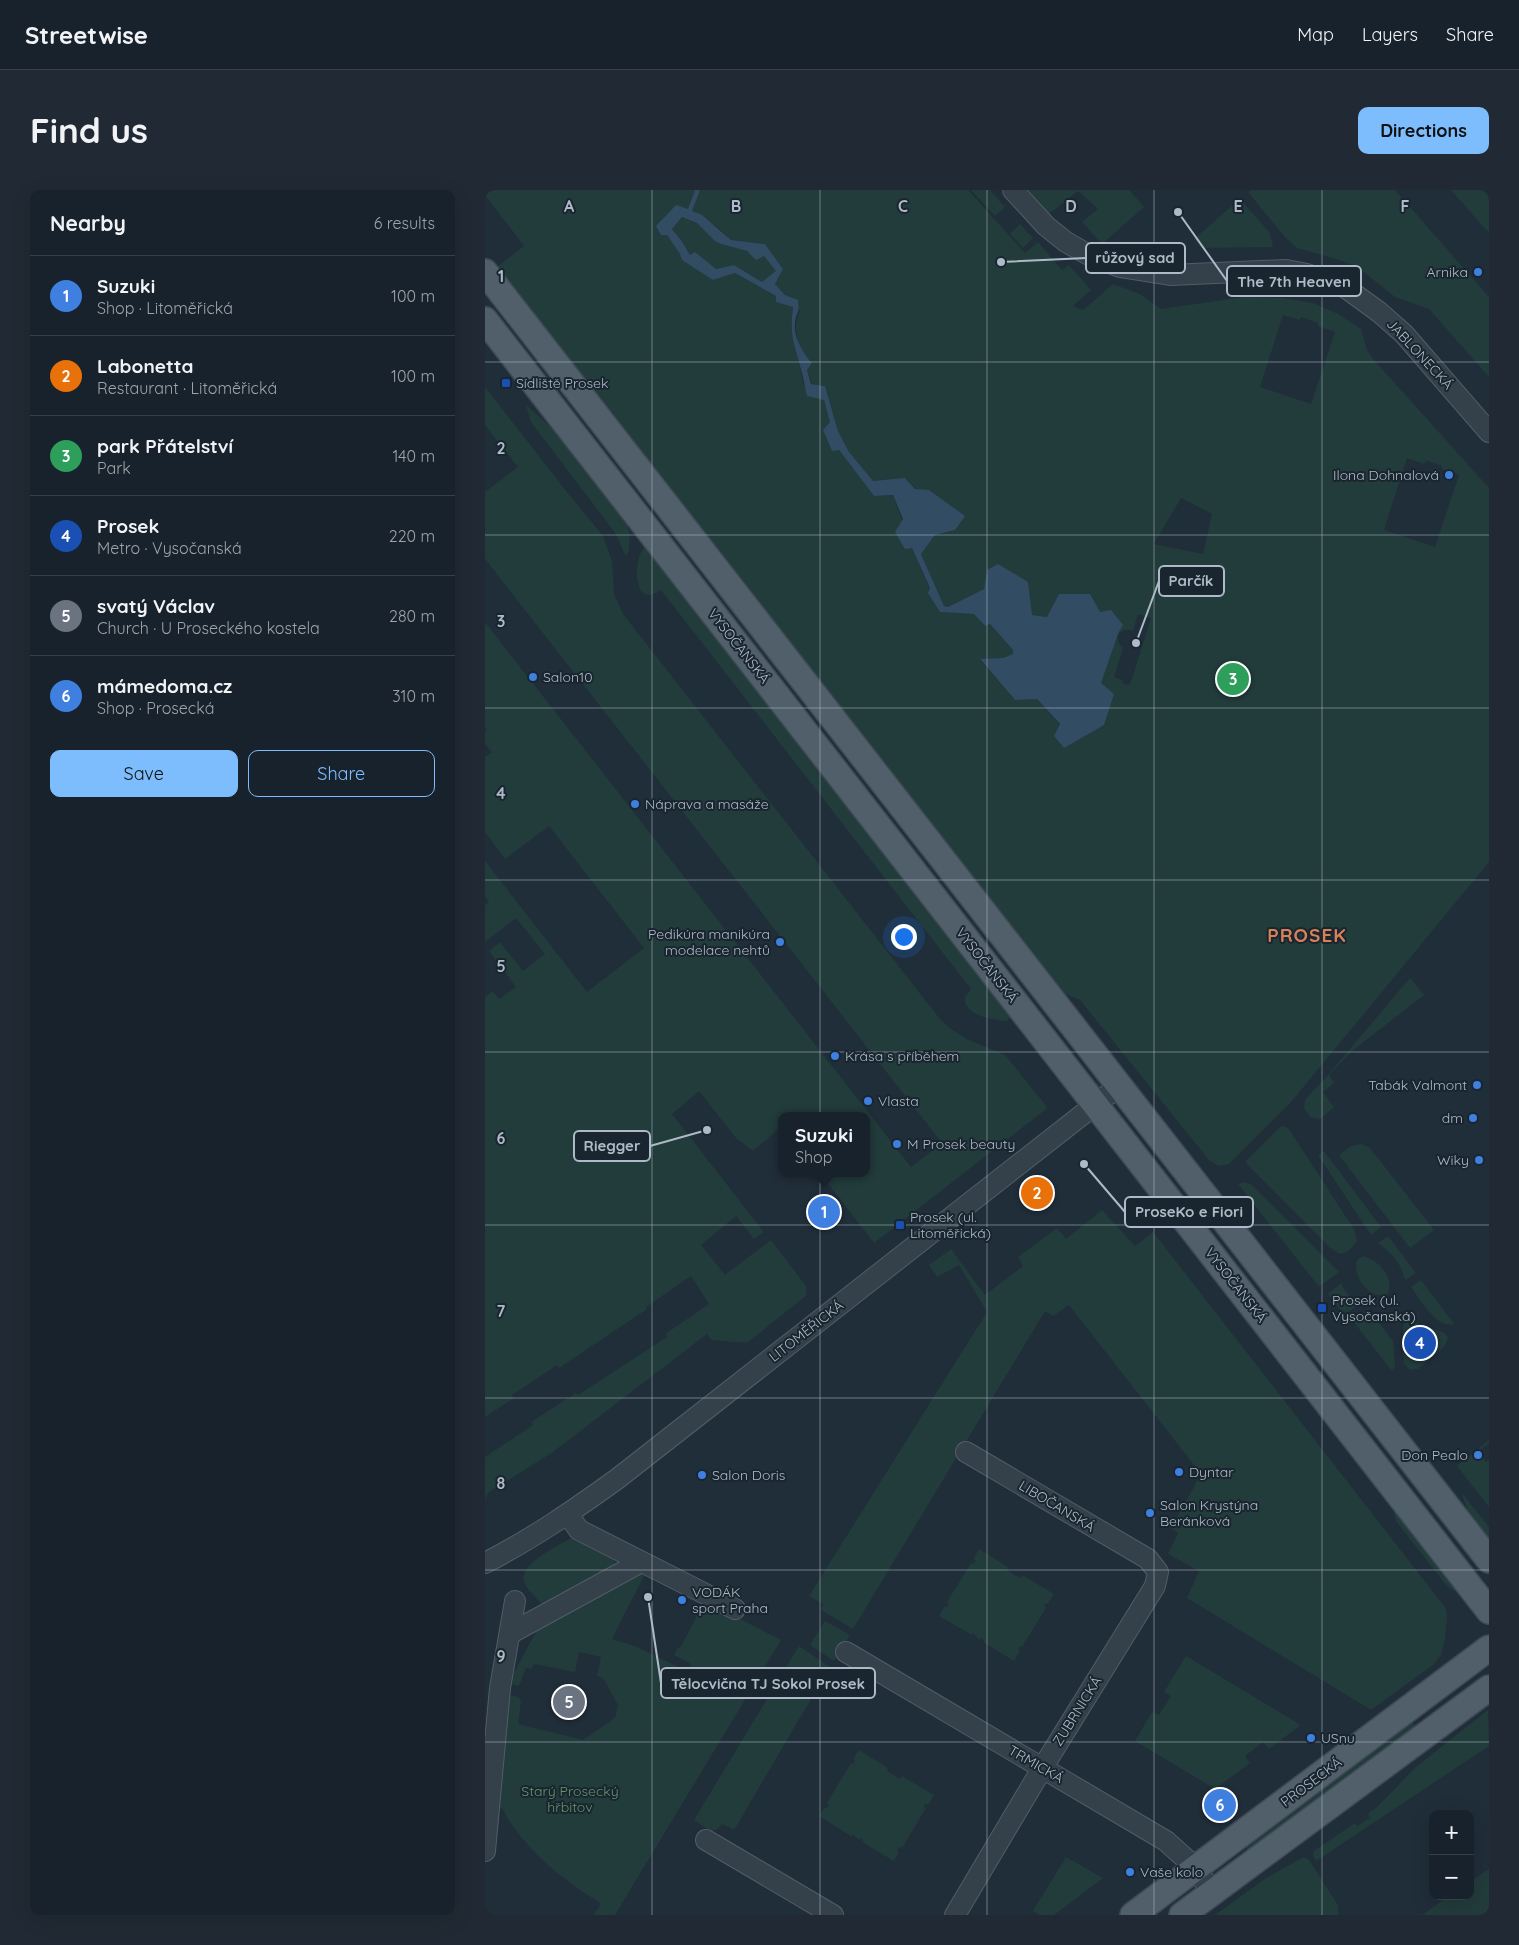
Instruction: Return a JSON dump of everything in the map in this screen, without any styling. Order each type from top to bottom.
[{"type":"main road","points":[[485,272],[1489,1560]]},
{"type":"main road","name":"VYSOČANSKÁ","points":[[485,320],[1489,1611]]},
{"type":"main road","name":"PROSECKÁ","points":[[1133,1915],[1489,1648]]},
{"type":"main road","points":[[1182,1915],[1489,1688]]},
{"type":"street","name":"JABLONECKÁ","points":[[1013,190],[1046,226],[1066,242],[1089,255],[1120,267],[1171,275],[1286,270],[1307,274],[1346,288],[1405,334],[1489,432]]},
{"type":"street","name":"LITOMĚŘICKÁ","points":[[485,1563],[520,1545],[568,1515],[617,1479],[1119,1086]]},
{"type":"street","name":"LIBOČANSKÁ","points":[[966,1452],[1148,1559]]},
{"type":"street","points":[[568,1515],[579,1530],[735,1609]]},
{"type":"street","name":"ZUBRNICKÁ","points":[[955,1915],[1043,1767],[1155,1586],[1157,1572],[1148,1559]]},
{"type":"street","points":[[511,1633],[641,1562]]},
{"type":"street","points":[[485,1852],[496,1716],[515,1601]]},
{"type":"street","name":"TRMICKÁ","points":[[846,1652],[1166,1841],[1196,1868],[1212,1893]]},
{"type":"street","points":[[706,1840],[833,1915]]},
{"type":"green space","points":[[485,190],[695,190],[688,210],[661,235],[667,235],[680,254],[713,280],[735,273],[776,296],[776,302],[793,306],[793,338],[803,384],[824,400],[839,450],[874,496],[893,495],[912,548],[940,612],[974,614],[985,626],[990,624],[1013,650],[1013,654],[1003,658],[980,660],[1015,700],[1037,699],[1060,725],[1100,683],[1120,631],[1100,612],[1047,617],[1031,615],[1028,582],[987,570],[984,589],[948,607],[944,606],[921,554],[935,535],[955,530],[905,478],[873,482],[849,452],[838,431],[825,386],[812,384],[807,370],[812,363],[799,345],[796,332],[797,318],[800,311],[775,284],[783,269],[765,244],[731,240],[716,226],[691,211],[700,190],[968,190],[1025,253],[1038,242],[1062,270],[1069,265],[1091,290],[1073,306],[1083,310],[1113,284],[1140,294],[1161,309],[1244,297],[1283,298],[1313,303],[1338,314],[1361,329],[1367,350],[1374,360],[1489,488],[1489,862],[1292,1101],[1229,1164],[1219,1166],[1209,1160],[1080,1000],[1061,992],[497,267],[524,246],[485,195]],"holes":[[[1283,315],[1300,320],[1301,317],[1335,332],[1311,404],[1260,387]],[[1407,458],[1424,464],[1426,460],[1442,466],[1442,469],[1459,475],[1435,547],[1384,530]],[[1181,498],[1212,514],[1203,554],[1154,544]],[[1138,614],[1151,618],[1131,682],[1128,685],[1122,683],[1123,680],[1114,677],[1123,648],[1118,641],[1119,634],[1124,630],[1133,631]]]},
{"type":"green space","points":[[971,190],[990,190],[1005,207],[995,216]]},
{"type":"green space","points":[[1028,190],[1129,190],[1144,207],[1102,244],[1082,222],[1098,209],[1078,191],[1049,214]]},
{"type":"green space","points":[[1251,190],[1395,190],[1489,297],[1489,377],[1429,309],[1395,297],[1356,266],[1297,248],[1285,237],[1248,192]]},
{"type":"green space","points":[[1451,190],[1486,190],[1489,194],[1489,233]]},
{"type":"green space","points":[[1240,199],[1270,233],[1273,247],[1201,248],[1194,239]]},
{"type":"green space","points":[[682,217],[697,223],[721,244],[764,256],[777,271],[762,282],[734,265],[716,269],[695,253],[690,255],[672,229]]},
{"type":"green space","points":[[1020,224],[1033,238],[1023,248],[1010,234]]},
{"type":"green space","points":[[485,387],[603,536],[612,561],[614,594],[623,614],[940,1019],[948,1027],[967,1039],[1005,1055],[1047,1107],[874,1243],[823,1177],[870,1177],[870,1115],[911,1167],[942,1143],[485,559],[485,492],[518,467],[485,425]]},
{"type":"green space","points":[[526,405],[560,435],[626,519],[630,536],[628,554],[625,555],[616,534],[531,422]]},
{"type":"green space","points":[[644,548],[649,548],[1013,1013],[1007,1021],[980,1016],[969,1009],[965,997],[971,989],[661,590],[651,595],[645,594],[640,589],[637,581],[637,571],[640,554]]},
{"type":"green space","points":[[485,622],[868,1112],[778,1112],[778,1130],[753,1151],[736,1138],[699,1091],[672,1114],[764,1232],[754,1239],[736,1216],[701,1245],[725,1275],[771,1240],[806,1286],[807,1295],[747,1343],[711,1340],[707,1334],[553,1452],[489,1492],[485,1499],[485,1457],[533,1425],[531,1422],[576,1393],[578,1395],[667,1337],[665,1334],[709,1304],[691,1276],[646,1307],[647,1309],[559,1368],[557,1365],[512,1395],[514,1398],[485,1417],[485,997],[493,991],[499,999],[516,987],[489,951],[500,942],[523,971],[545,954],[516,918],[485,942],[485,905],[489,902],[485,896],[485,861],[587,992],[644,948],[549,826],[505,859],[485,832],[485,757],[492,752],[485,744],[485,731],[487,730],[485,727]]},
{"type":"green space","points":[[1410,978],[1424,995],[1352,1051],[1329,1075],[1334,1083],[1323,1092],[1334,1107],[1320,1119],[1310,1117],[1304,1108],[1305,1100]]},
{"type":"green space","points":[[1284,1126],[1289,1129],[1355,1231],[1357,1242],[1347,1252],[1340,1254],[1330,1248],[1246,1163],[1280,1127]]},
{"type":"green space","points":[[1361,1144],[1370,1148],[1434,1230],[1410,1248],[1339,1155],[1351,1146]]},
{"type":"green space","points":[[1324,1151],[1381,1227],[1371,1235],[1318,1155]]},
{"type":"green space","points":[[1243,1182],[1251,1184],[1339,1272],[1319,1287],[1238,1184]]},
{"type":"green space","points":[[1102,1210],[1135,1246],[1153,1232],[1445,1607],[1447,1616],[1441,1655],[1433,1665],[1371,1710],[1187,1598],[1199,1571],[1168,1554],[1178,1533],[1171,1528],[1201,1474],[1069,1305],[1053,1316],[1045,1311],[853,1629],[821,1610],[823,1604],[809,1596],[987,1312],[959,1265],[937,1277],[929,1265],[951,1249],[985,1295],[1023,1266],[1018,1257],[1057,1228],[1066,1239]]},
{"type":"green space","points":[[1388,1236],[1416,1273],[1405,1280],[1401,1268],[1395,1259],[1378,1243]]},
{"type":"green space","points":[[1363,1256],[1375,1261],[1384,1270],[1389,1281],[1388,1294],[1381,1295],[1369,1291],[1360,1280],[1356,1266],[1357,1260]]},
{"type":"green space","points":[[1421,1280],[1454,1324],[1441,1322],[1429,1312],[1411,1287]]},
{"type":"green space","points":[[1341,1283],[1345,1291],[1358,1305],[1344,1315],[1328,1294]]},
{"type":"green space","points":[[1368,1309],[1393,1341],[1395,1367],[1392,1371],[1353,1321]]},
{"type":"green space","points":[[1410,1320],[1445,1333],[1448,1338],[1443,1348],[1418,1369],[1410,1370],[1404,1363],[1403,1325]]},
{"type":"green space","points":[[1489,1440],[1489,1443],[1478,1451],[1486,1462],[1489,1460],[1489,1507],[1457,1466]]},
{"type":"green space","points":[[1461,1492],[1489,1527],[1489,1542],[1471,1518]]},
{"type":"green space","points":[[1391,1502],[1459,1590],[1454,1591],[1446,1585],[1396,1521]]},
{"type":"green space","points":[[573,1537],[612,1555],[616,1566],[543,1606],[525,1584],[524,1577],[527,1569],[541,1556]]},
{"type":"green space","points":[[979,1549],[1008,1567],[1007,1570],[1020,1578],[1022,1575],[1054,1594],[1048,1604],[1046,1603],[1044,1606],[1046,1608],[1022,1647],[1020,1646],[1018,1650],[1020,1651],[1014,1661],[983,1642],[984,1640],[981,1638],[979,1640],[973,1633],[972,1635],[939,1616],[945,1606],[947,1607],[949,1604],[947,1602],[971,1563],[974,1564],[976,1560],[973,1559]]},
{"type":"green space","name":"Starý Prosecký hřbitov","points":[[646,1572],[612,1639],[637,1647],[687,1671],[691,1664],[674,1655],[678,1647],[680,1648],[705,1601],[781,1640],[615,1915],[593,1915],[600,1906],[599,1902],[557,1873],[521,1836],[502,1808],[496,1810],[499,1762],[510,1695],[519,1697],[521,1702],[518,1724],[583,1740],[615,1718],[618,1705],[603,1678],[597,1676],[601,1657],[579,1652],[575,1672],[534,1664],[531,1669],[526,1668],[519,1686],[512,1684],[514,1673],[538,1628],[635,1573]]},
{"type":"green space","points":[[825,1621],[850,1635],[834,1661],[810,1645]]},
{"type":"green space","points":[[799,1646],[830,1667],[734,1830],[722,1824],[717,1830],[710,1831],[694,1820]]},
{"type":"green space","points":[[1186,1656],[1301,1725],[1269,1749],[1263,1742],[1245,1756],[1250,1763],[1215,1789],[1135,1741],[1152,1712],[1159,1715],[1171,1696],[1164,1692]]},
{"type":"green space","points":[[1488,1710],[1489,1746],[1316,1861],[1313,1856],[1314,1851],[1355,1823],[1357,1826],[1370,1818],[1368,1813],[1376,1808],[1416,1767]]},
{"type":"green space","points":[[1411,1721],[1416,1727],[1248,1850],[1243,1843]]},
{"type":"green space","points":[[859,1750],[888,1768],[887,1771],[900,1779],[902,1776],[934,1795],[928,1805],[925,1804],[924,1807],[926,1808],[902,1848],[900,1847],[897,1850],[899,1852],[894,1861],[862,1842],[863,1840],[860,1838],[859,1840],[853,1834],[851,1836],[819,1816],[825,1807],[827,1808],[829,1805],[827,1803],[851,1763],[853,1764],[855,1761],[853,1759]]},
{"type":"green space","points":[[1066,1857],[1103,1878],[1054,1915],[1040,1915],[1033,1911]]},
{"type":"green space","points":[[1304,1857],[1309,1860],[1338,1905],[1338,1915],[1215,1915],[1266,1878]]},
{"type":"green space","points":[[1489,1869],[1489,1915],[1422,1915],[1443,1900],[1474,1900],[1474,1879]]},
{"type":"water","points":[[695,190],[700,190],[692,211],[702,215],[731,240],[765,244],[783,269],[775,284],[785,295],[798,300],[795,328],[802,350],[812,363],[807,370],[811,384],[825,386],[838,431],[849,452],[873,481],[905,478],[915,489],[929,490],[965,516],[955,530],[935,535],[921,554],[944,606],[948,607],[984,589],[987,570],[998,564],[1028,582],[1032,615],[1047,617],[1059,594],[1090,594],[1100,612],[1111,610],[1123,625],[1101,683],[1114,694],[1104,725],[1064,748],[1054,736],[1060,724],[1037,699],[1015,700],[980,659],[1003,658],[1013,654],[1013,650],[990,624],[985,626],[974,614],[940,612],[928,593],[930,588],[912,548],[905,549],[895,532],[903,519],[893,495],[874,496],[839,450],[832,451],[823,430],[830,422],[824,400],[807,396],[792,334],[793,307],[776,302],[776,296],[735,273],[713,280],[682,260],[667,235],[661,235],[656,226],[676,205],[688,209]],"holes":[[[682,217],[697,223],[715,241],[721,244],[747,251],[756,260],[764,256],[776,271],[762,282],[734,265],[716,269],[695,252],[690,255],[672,229]]]},
{"type":"place","name":"The 7th Heaven","points":[[1178,212]]},
{"type":"place","name":"růžový sad","points":[[1001,262]]},
{"type":"place","name":"Arnika","points":[[1478,272]]},
{"type":"place","name":"Sídliště Prosek","points":[[506,383]]},
{"type":"place","name":"Ilona Dohnalová","points":[[1449,475]]},
{"type":"place","name":"Parčík","points":[[1136,643]]},
{"type":"place","name":"Salon10","points":[[533,677]]},
{"type":"place","name":"park Přátelství","points":[[1233,679]]},
{"type":"place","name":"Náprava a masáže","points":[[635,804]]},
{"type":"place","name":"Pedikúra manikúra modelace nehtů","points":[[780,942]]},
{"type":"place","name":"Krása s příběhem","points":[[835,1056]]},
{"type":"place","name":"Tabák Valmont","points":[[1477,1085]]},
{"type":"place","name":"Vlasta","points":[[868,1101]]},
{"type":"place","name":"dm","points":[[1473,1118]]},
{"type":"place","name":"Riegger","points":[[707,1130]]},
{"type":"place","name":"M Prosek beauty","points":[[897,1144]]},
{"type":"place","name":"Wiky","points":[[1479,1160]]},
{"type":"place","name":"ProseKo e Fiori","points":[[1084,1164]]},
{"type":"place","name":"Labonetta","points":[[1037,1193]]},
{"type":"place","name":"Suzuki","points":[[824,1212]]},
{"type":"place","name":"Prosek (ul. Litoměřická)","points":[[900,1225]]},
{"type":"place","name":"Prosek (ul. Vysočanská)","points":[[1322,1308]]},
{"type":"place","name":"Prosek","points":[[1420,1343]]},
{"type":"place","name":"Don Pealo","points":[[1478,1455]]},
{"type":"place","name":"Dyntar","points":[[1179,1472]]},
{"type":"place","name":"Salon Doris","points":[[702,1475]]},
{"type":"place","name":"Salon Krystýna Beránková","points":[[1150,1513]]},
{"type":"place","name":"Tělocvična TJ Sokol Prosek","points":[[648,1597]]},
{"type":"place","name":"VODÁK sport Praha","points":[[682,1600]]},
{"type":"place","name":"svatý Václav","points":[[569,1702]]},
{"type":"place","name":"USnu","points":[[1311,1738]]},
{"type":"place","name":"mámedoma.cz","points":[[1220,1805]]},
{"type":"place","name":"Vaše kolo","points":[[1130,1872]]},
{"type":"district","name":"PROSEK","points":[[1307,935]]}]
